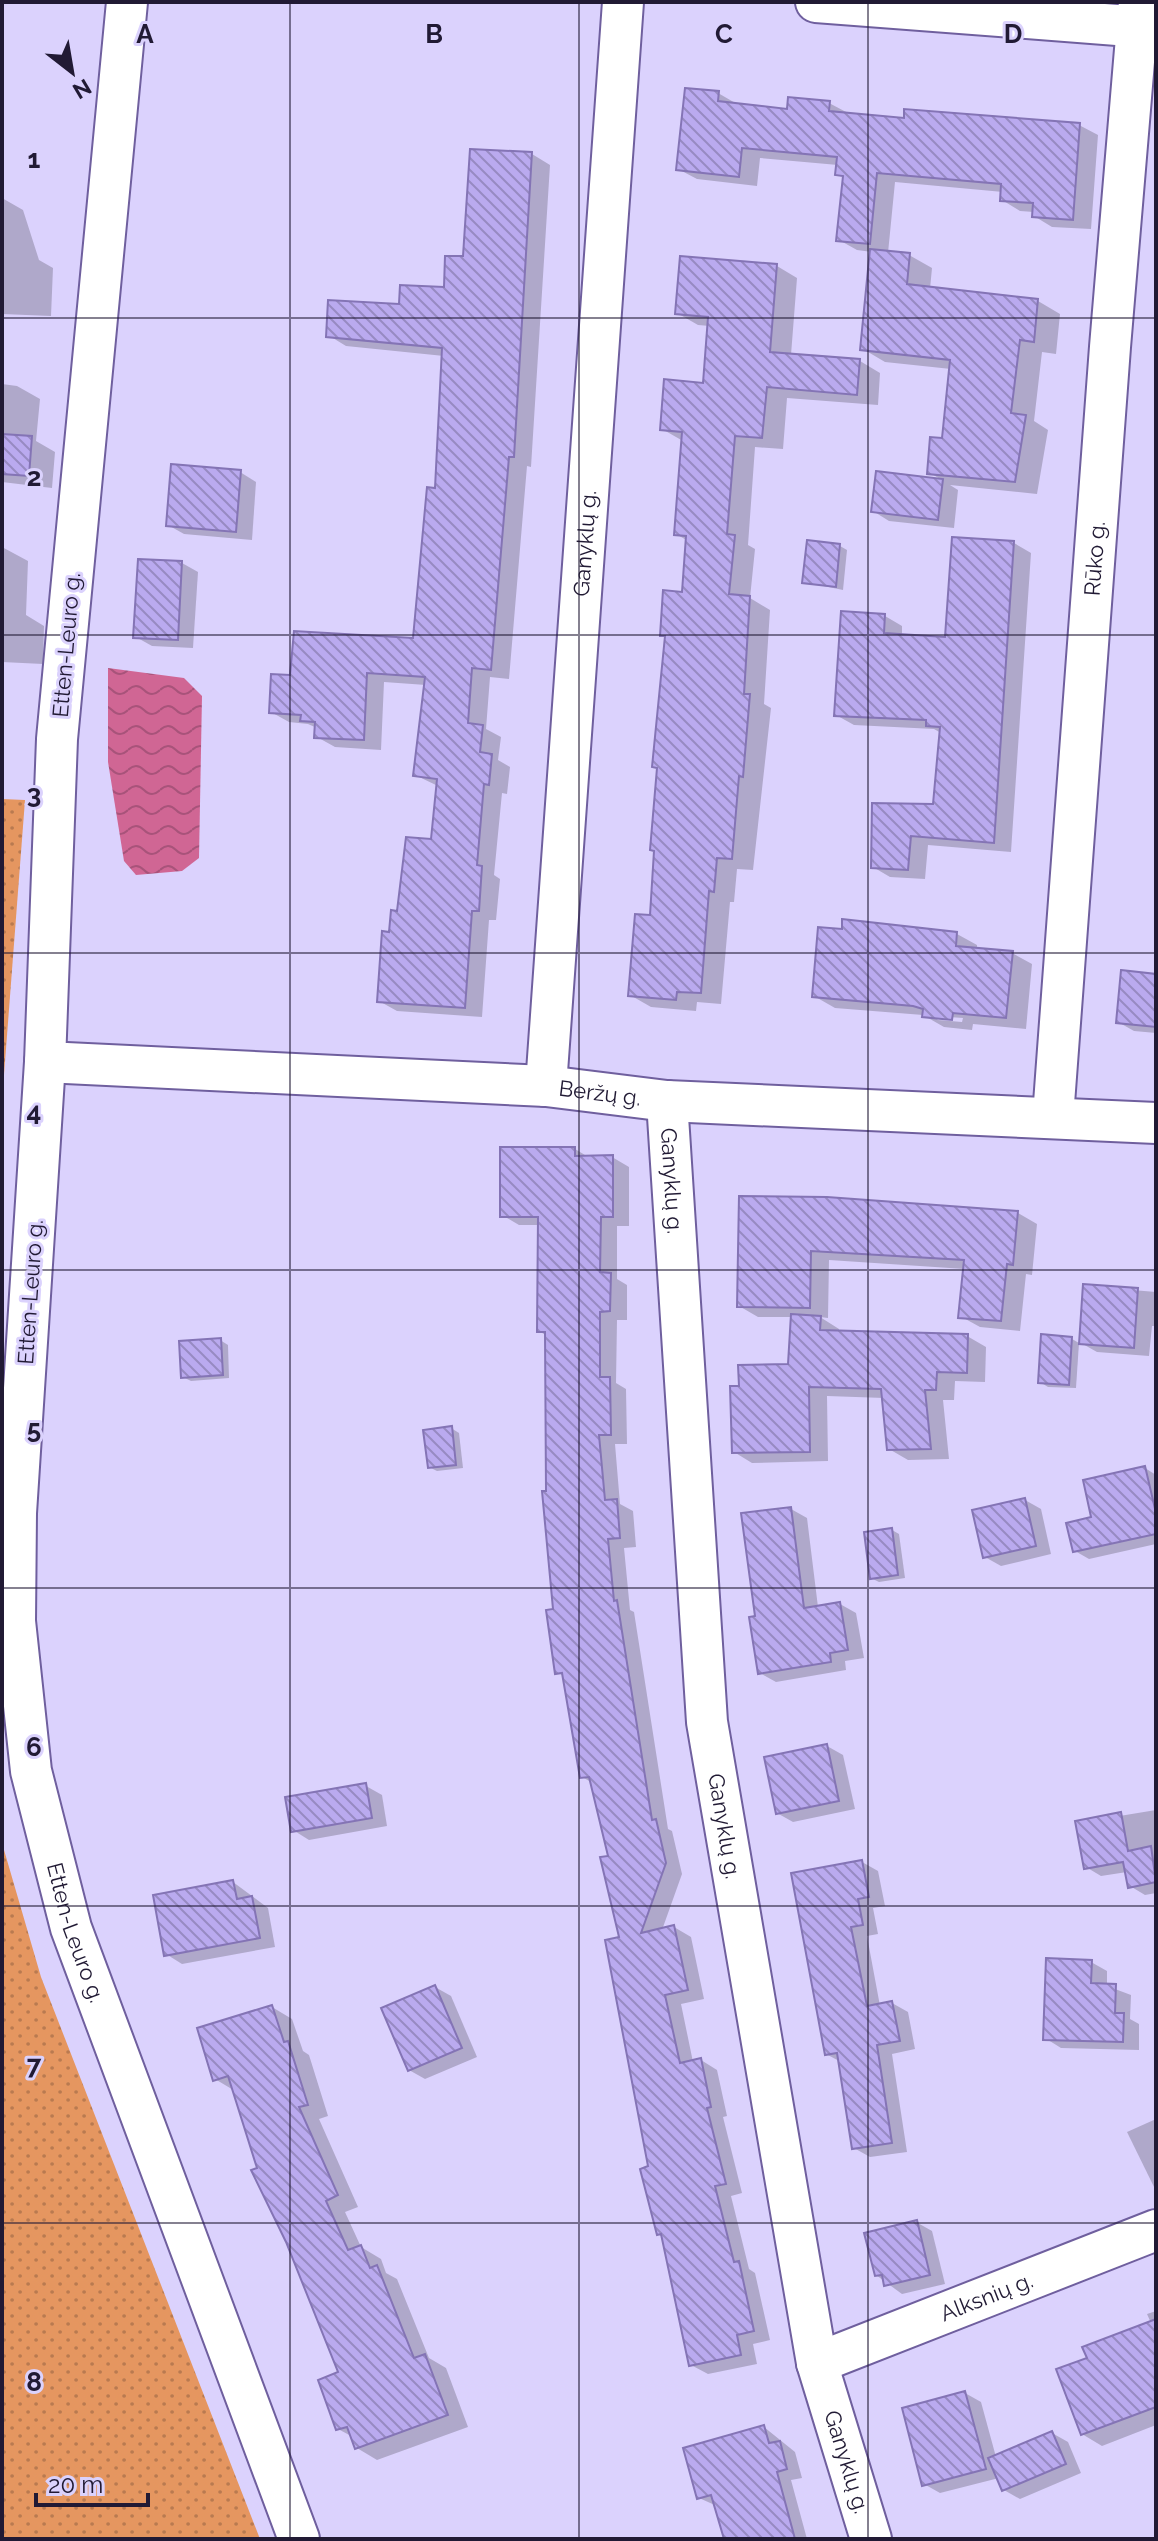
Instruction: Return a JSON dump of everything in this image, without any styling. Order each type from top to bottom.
[{"type":"street","name":"Etten-Leuro g.","points":[[127,2],[57,739],[45,1062],[16,1513],[15,1621],[31,1771],[71,1928],[299,2539]]},
{"type":"street","name":"Ganyklų g.","points":[[546,1086],[623,2]]},
{"type":"street","points":[[816,2],[1144,19]]},
{"type":"street","name":"Rūko g.","points":[[1053,1117],[1144,19]]},
{"type":"street","name":"Beržų g.","points":[[45,1062],[546,1086],[667,1101],[1156,1123]]},
{"type":"street","name":"Ganyklų g.","points":[[667,1101],[707,1722],[817,2363],[871,2539]]},
{"type":"street","name":"Alksnių g.","points":[[817,2363],[1156,2230]]},
{"type":"shaded area","points":[[2,799],[25,800],[2,1101]]},
{"type":"shaded area","points":[[2,1843],[41,1977],[260,2539],[2,2539]]},
{"type":"water","points":[[108,668],[184,678],[202,696],[199,858],[182,871],[136,875],[124,861],[108,762]]},
{"type":"building","points":[[685,88],[719,91],[718,101],[787,109],[788,97],[830,101],[829,111],[904,118],[904,109],[1080,123],[1073,220],[1032,217],[1033,203],[1000,201],[1001,184],[877,173],[870,244],[836,241],[843,176],[835,175],[837,157],[742,148],[739,177],[676,170]]},
{"type":"building","points":[[470,149],[532,152],[514,457],[509,457],[491,670],[472,668],[468,723],[483,725],[480,752],[492,754],[489,785],[484,784],[477,865],[482,866],[479,911],[472,911],[465,1008],[377,1002],[382,931],[389,932],[391,910],[397,911],[406,837],[431,839],[437,779],[413,776],[425,677],[367,673],[364,740],[314,738],[315,722],[300,721],[301,715],[269,713],[271,674],[290,675],[294,631],[413,638],[427,487],[435,488],[442,348],[326,337],[328,300],[399,304],[400,285],[444,287],[445,256],[463,256]]},
{"type":"building","points":[[870,249],[910,253],[907,284],[1038,299],[1034,342],[1020,340],[1011,413],[1026,415],[1015,482],[927,474],[930,437],[942,438],[950,360],[860,350]]},
{"type":"building","points":[[680,256],[777,264],[770,352],[860,359],[857,395],[767,387],[762,438],[735,436],[727,534],[735,535],[729,594],[750,596],[744,694],[750,694],[743,777],[739,776],[732,859],[717,858],[714,892],[709,891],[701,993],[677,992],[676,1000],[628,996],[635,914],[650,915],[654,851],[650,850],[657,768],[652,767],[665,636],[660,636],[663,590],[682,592],[686,536],[674,535],[682,432],[660,430],[664,379],[703,383],[708,317],[675,314]]},
{"type":"building","points":[[2,434],[32,436],[29,476],[2,474]]},
{"type":"building","points":[[171,464],[241,470],[236,532],[166,526]]},
{"type":"building","points":[[876,471],[943,479],[938,520],[871,512]]},
{"type":"building","points":[[952,537],[1014,541],[994,843],[911,836],[908,870],[871,868],[872,803],[933,804],[940,727],[926,726],[926,720],[834,716],[841,611],[885,614],[884,633],[945,637]]},
{"type":"building","points":[[807,540],[840,544],[836,587],[802,583]]},
{"type":"building","points":[[138,559],[182,561],[178,640],[133,638]]},
{"type":"building","points":[[842,919],[957,932],[956,946],[1013,951],[1006,1018],[953,1013],[952,1020],[922,1017],[923,1009],[913,1006],[812,997],[818,927],[842,929]]},
{"type":"building","points":[[1121,970],[1156,974],[1156,1027],[1116,1023]]},
{"type":"building","points":[[500,1147],[575,1147],[575,1156],[613,1155],[613,1217],[601,1217],[600,1272],[611,1273],[610,1311],[600,1312],[600,1377],[610,1377],[611,1435],[599,1435],[605,1500],[617,1499],[620,1538],[608,1539],[614,1601],[617,1600],[652,1820],[656,1819],[666,1863],[641,1933],[674,1925],[688,1990],[665,1995],[680,2063],[701,2058],[711,2107],[707,2108],[726,2184],[715,2186],[734,2262],[739,2261],[754,2331],[737,2335],[741,2355],[689,2366],[661,2234],[657,2235],[640,2169],[648,2166],[605,1940],[619,1937],[600,1857],[608,1856],[589,1777],[580,1778],[562,1673],[555,1674],[546,1610],[553,1609],[542,1491],[546,1491],[545,1332],[537,1332],[538,1217],[500,1217]]},
{"type":"building","points":[[739,1196],[827,1197],[1018,1211],[1013,1265],[1007,1264],[1001,1321],[958,1318],[964,1260],[811,1251],[810,1308],[737,1307]]},
{"type":"building","points":[[1083,1284],[1138,1288],[1134,1348],[1079,1344]]},
{"type":"building","points":[[791,1314],[821,1316],[820,1330],[968,1334],[967,1373],[937,1372],[936,1390],[925,1390],[931,1449],[887,1450],[881,1389],[809,1387],[810,1452],[732,1453],[730,1386],[739,1386],[738,1365],[788,1364]]},
{"type":"building","points":[[1041,1334],[1072,1337],[1069,1385],[1038,1383]]},
{"type":"building","points":[[221,1338],[223,1375],[181,1378],[179,1341]]},
{"type":"building","points":[[452,1426],[456,1465],[428,1468],[423,1430]]},
{"type":"building","points":[[1145,1466],[1156,1513],[1156,1534],[1073,1552],[1066,1523],[1091,1517],[1083,1480]]},
{"type":"building","points":[[1025,1498],[1036,1546],[983,1558],[972,1510]]},
{"type":"building","points":[[791,1507],[804,1608],[840,1602],[848,1650],[830,1653],[831,1662],[758,1674],[749,1617],[755,1616],[741,1513]]},
{"type":"building","points":[[892,1528],[898,1575],[870,1579],[864,1532]]},
{"type":"building","points":[[827,1744],[839,1801],[776,1814],[764,1757]]},
{"type":"building","points":[[366,1783],[372,1818],[291,1832],[285,1797]]},
{"type":"building","points":[[1121,1812],[1128,1851],[1151,1846],[1156,1882],[1128,1888],[1123,1862],[1084,1869],[1075,1821]]},
{"type":"building","points":[[862,1860],[869,1897],[858,1899],[863,1925],[851,1927],[867,2006],[892,2001],[900,2041],[877,2045],[892,2143],[852,2149],[837,2053],[825,2055],[791,1873]]},
{"type":"building","points":[[233,1880],[237,1899],[252,1896],[260,1938],[164,1956],[153,1895]]},
{"type":"building","points":[[1046,1958],[1092,1960],[1091,1983],[1116,1984],[1115,2013],[1124,2013],[1123,2042],[1043,2040]]},
{"type":"building","points":[[435,1985],[462,2048],[408,2071],[381,2008]]},
{"type":"building","points":[[272,2005],[284,2042],[288,2041],[308,2105],[299,2107],[338,2195],[326,2201],[348,2250],[361,2245],[370,2268],[377,2265],[414,2358],[425,2354],[448,2415],[355,2449],[347,2427],[336,2430],[318,2380],[338,2372],[286,2242],[251,2170],[257,2168],[228,2076],[213,2081],[197,2028]]},
{"type":"building","points":[[917,2220],[930,2275],[884,2286],[882,2275],[875,2276],[864,2233]]},
{"type":"building","points":[[1156,2319],[1156,2407],[1081,2435],[1056,2369],[1087,2358],[1082,2347]]},
{"type":"building","points":[[965,2391],[986,2469],[922,2486],[902,2408]]},
{"type":"building","points":[[764,2425],[769,2443],[780,2441],[787,2469],[777,2472],[795,2539],[724,2539],[711,2495],[697,2499],[683,2448]]},
{"type":"building","points":[[1052,2431],[1066,2464],[1002,2491],[988,2458]]}]
